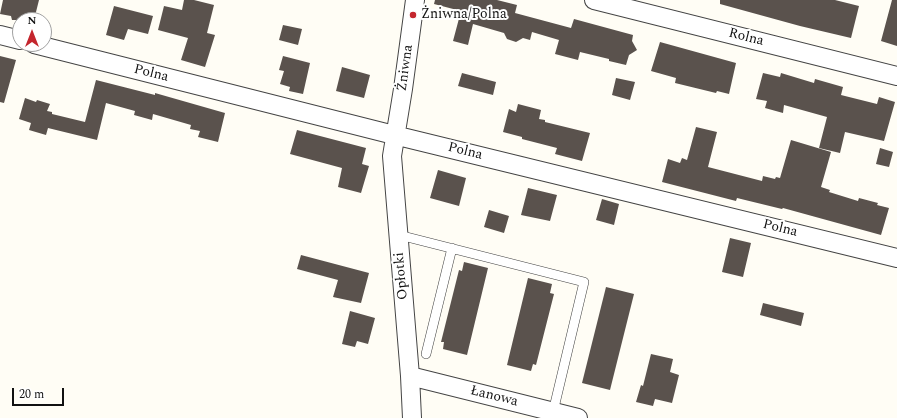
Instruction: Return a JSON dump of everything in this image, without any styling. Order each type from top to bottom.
[{"type":"street","name":"Żniwna","points":[[394,135],[403,89],[415,0]]},
{"type":"street","name":"Rolna","points":[[594,0],[897,76]]},
{"type":"street","points":[[0,35],[12,38]]},
{"type":"street","name":"Polna","points":[[52,49],[394,135],[897,258]]},
{"type":"street","name":"Opłotki","points":[[394,135],[392,156],[410,376],[412,418]]},
{"type":"street","name":"Łanowa","points":[[410,376],[578,418]]},
{"type":"lane","points":[[398,235],[584,282],[553,412]]},
{"type":"lane","points":[[426,354],[452,248]]},
{"type":"building","points":[[3,0],[39,0],[36,12],[12,12],[12,20],[11,16],[0,14]]},
{"type":"building","points":[[184,0],[194,0],[214,5],[207,33],[215,35],[205,67],[181,60],[188,38],[158,30],[164,6],[182,10]]},
{"type":"building","points":[[435,0],[497,0],[517,5],[515,13],[571,28],[574,19],[633,35],[632,41],[637,50],[629,55],[626,65],[580,52],[578,60],[555,54],[559,40],[532,32],[530,40],[523,38],[516,42],[507,39],[504,33],[473,24],[468,45],[453,41],[461,11],[434,4]]},
{"type":"building","points":[[720,0],[835,0],[859,6],[851,38],[720,4]]},
{"type":"building","points":[[892,0],[897,0],[897,46],[881,41]]},
{"type":"building","points":[[114,6],[153,16],[148,34],[128,29],[124,40],[106,35]]},
{"type":"building","points":[[283,25],[302,29],[298,45],[279,40]]},
{"type":"building","points":[[660,42],[736,63],[729,94],[717,91],[716,93],[675,83],[676,78],[651,71]]},
{"type":"building","points":[[0,56],[16,60],[4,103],[0,102]]},
{"type":"building","points":[[283,56],[310,63],[303,94],[289,91],[290,87],[280,84],[284,71],[279,70]]},
{"type":"building","points":[[342,67],[370,75],[364,98],[336,91]]},
{"type":"building","points":[[462,73],[496,82],[493,95],[458,86]]},
{"type":"building","points":[[763,73],[780,77],[781,73],[814,83],[815,79],[843,87],[841,95],[877,104],[879,97],[895,102],[884,141],[845,132],[840,153],[819,148],[827,117],[784,105],[783,113],[765,108],[767,101],[756,99]]},
{"type":"building","points":[[616,78],[635,82],[630,100],[612,95]]},
{"type":"building","points":[[96,80],[155,95],[155,93],[225,113],[218,142],[198,137],[200,131],[190,129],[191,125],[153,114],[152,120],[134,115],[135,111],[106,103],[97,140],[48,128],[46,135],[29,130],[31,123],[19,119],[25,98],[36,102],[37,100],[50,104],[47,111],[52,112],[52,114],[85,122]]},
{"type":"building","points":[[518,104],[541,110],[539,119],[545,120],[545,122],[590,133],[582,161],[555,154],[557,148],[522,139],[522,137],[503,132],[509,109],[516,112]]},
{"type":"building","points":[[696,127],[717,132],[708,167],[762,181],[763,176],[775,179],[776,177],[780,178],[791,140],[831,152],[821,187],[830,190],[829,192],[858,201],[859,198],[878,203],[877,205],[889,208],[881,235],[783,208],[737,198],[736,201],[662,182],[668,159],[680,163],[682,158],[687,160]]},
{"type":"building","points":[[297,130],[366,148],[362,164],[369,166],[361,193],[338,187],[342,168],[290,154]]},
{"type":"building","points":[[880,148],[893,152],[889,167],[876,164]]},
{"type":"building","points":[[438,170],[466,178],[459,206],[430,198]]},
{"type":"building","points":[[528,188],[557,195],[550,221],[521,215]]},
{"type":"building","points":[[602,199],[619,204],[614,225],[596,220]]},
{"type":"building","points":[[489,210],[509,216],[504,233],[484,227]]},
{"type":"building","points":[[730,238],[751,243],[743,277],[722,272]]},
{"type":"building","points":[[301,255],[369,273],[361,303],[333,297],[338,280],[297,269]]},
{"type":"building","points":[[464,262],[488,268],[467,355],[443,349],[444,342],[441,342],[459,270],[462,271]]},
{"type":"building","points":[[528,278],[552,284],[550,293],[554,294],[536,365],[533,364],[531,371],[507,365]]},
{"type":"building","points":[[606,287],[634,294],[610,390],[582,383]]},
{"type":"building","points":[[763,303],[804,313],[801,326],[760,315]]},
{"type":"building","points":[[350,311],[375,318],[368,344],[357,341],[355,347],[342,344]]},
{"type":"building","points":[[651,354],[673,359],[670,372],[679,375],[672,403],[655,399],[653,406],[636,402],[641,385],[643,386]]},
{"type":"place","name":"Żniwna/Polna","points":[[413,15]]}]
